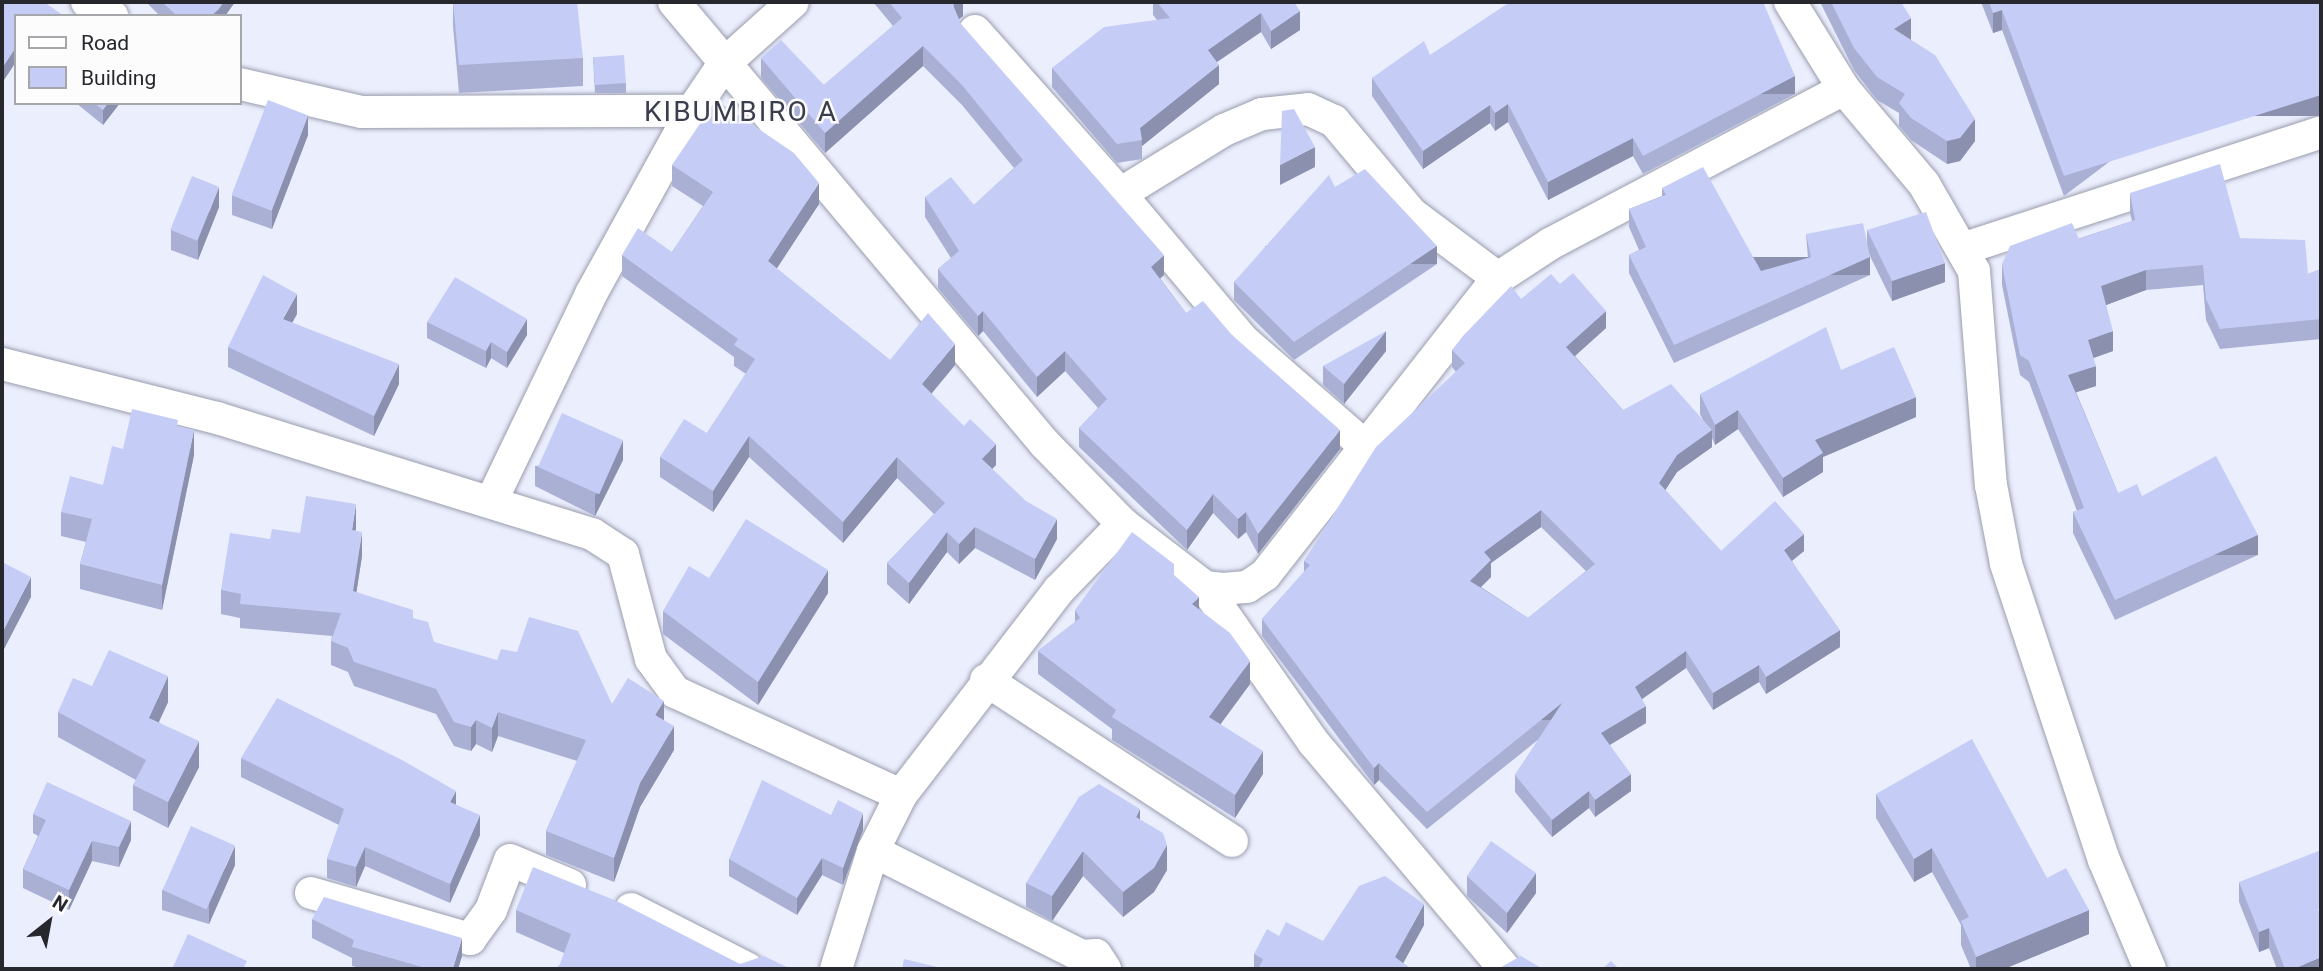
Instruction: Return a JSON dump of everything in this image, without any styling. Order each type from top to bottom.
[{"type":"street","points":[[87,2],[108,14]]},
{"type":"street","points":[[674,2],[723,65],[1027,424],[1123,524],[1205,587],[1314,743],[1505,969]]},
{"type":"street","points":[[491,502],[591,294],[692,111],[723,65],[793,2]]},
{"type":"street","points":[[1790,2],[1844,89],[1924,184],[1965,247],[1980,306],[1991,485],[2006,564],[2105,860],[2150,969]]},
{"type":"street","points":[[975,31],[1244,341],[1367,448]]},
{"type":"street","points":[[242,84],[361,112],[692,111]]},
{"type":"street","points":[[1205,587],[1234,589],[1265,575],[1499,278],[1844,89]]},
{"type":"street","points":[[1119,194],[1235,125],[1276,111],[1308,109],[1334,121],[1412,214],[1499,278]]},
{"type":"street","points":[[1965,247],[2321,132]]},
{"type":"street","points":[[2,364],[218,418],[592,534],[623,554],[651,659],[675,692],[901,795]]},
{"type":"street","points":[[836,969],[873,851],[901,795],[986,680],[1123,524]]},
{"type":"street","points":[[986,680],[1232,841]]},
{"type":"street","points":[[873,851],[1082,956],[1096,955],[1105,969]]},
{"type":"street","points":[[311,893],[470,939],[491,909],[510,860],[627,907],[748,969]]},
{"type":"building","points":[[2,2],[44,2],[61,14],[14,14],[14,50],[2,68]]},
{"type":"building","points":[[162,2],[224,2],[213,14],[175,14]]},
{"type":"building","points":[[453,2],[577,2],[583,58],[459,65]]},
{"type":"building","points":[[889,2],[957,2],[953,5],[961,24],[1164,255],[1151,267],[1186,313],[1203,301],[1232,335],[1340,430],[1258,534],[1246,512],[1238,519],[1213,494],[1187,530],[1079,428],[1107,399],[1065,351],[1037,377],[983,311],[978,316],[938,269],[959,251],[925,197],[951,177],[974,205],[1023,160],[962,85],[923,46],[825,133],[761,58],[781,40],[824,85],[902,18]]},
{"type":"building","points":[[1157,2],[1294,2],[1300,11],[1271,31],[1261,13],[1208,50],[1219,65],[1140,128],[1142,140],[1117,144],[1052,68],[1104,27],[1170,18]]},
{"type":"building","points":[[1510,2],[1763,2],[1795,76],[1643,156],[1633,138],[1548,182],[1508,104],[1495,113],[1490,105],[1423,151],[1372,78],[1424,41],[1430,55]]},
{"type":"building","points":[[1831,2],[1901,2],[1911,18],[1894,29],[1935,55],[1975,119],[1960,138],[1947,141],[1911,118],[1899,103],[1905,94],[1877,77],[1854,48]]},
{"type":"building","points":[[1989,2],[2321,2],[2321,95],[2064,176],[2002,10],[1993,13]]},
{"type":"building","points":[[624,55],[626,83],[595,85],[593,57]]},
{"type":"building","points":[[268,100],[308,115],[272,211],[231,195]]},
{"type":"building","points":[[716,100],[794,153],[819,183],[768,261],[890,360],[928,313],[955,344],[922,384],[964,426],[970,419],[996,444],[982,459],[1026,501],[1057,519],[1035,559],[975,527],[959,544],[947,532],[909,583],[887,563],[945,503],[897,457],[843,522],[749,436],[713,491],[660,457],[684,419],[707,433],[755,359],[734,345],[738,339],[622,255],[638,228],[672,252],[713,192],[672,165]]},
{"type":"building","points":[[1294,109],[1315,147],[1280,165],[1282,111]]},
{"type":"building","points":[[2220,164],[2240,238],[2305,240],[2308,274],[2321,269],[2321,319],[2220,329],[2206,299],[2203,265],[2146,270],[2101,286],[2113,331],[2088,340],[2096,366],[2068,375],[2118,493],[2137,484],[2142,496],[2216,456],[2258,535],[2115,600],[2073,512],[2084,508],[2029,361],[2020,355],[2002,264],[2010,246],[2072,223],[2079,239],[2135,220],[2130,193]]},
{"type":"building","points":[[1703,167],[1761,271],[1811,257],[1806,234],[1863,223],[1870,257],[1674,345],[1629,255],[1646,247],[1629,209],[1666,195],[1662,188]]},
{"type":"building","points":[[1365,169],[1437,246],[1294,342],[1234,282],[1329,175],[1335,187]]},
{"type":"building","points":[[192,176],[219,187],[197,241],[170,230]]},
{"type":"building","points":[[1926,212],[1945,263],[1892,281],[1867,230]]},
{"type":"building","points":[[1573,273],[1606,311],[1566,347],[1623,410],[1671,384],[1712,430],[1677,455],[1659,483],[1721,551],[1775,501],[1804,534],[1784,550],[1840,630],[1766,677],[1759,665],[1713,693],[1686,651],[1635,687],[1646,706],[1601,733],[1631,774],[1595,800],[1589,791],[1552,820],[1515,775],[1562,703],[1427,812],[1379,763],[1374,768],[1262,619],[1310,565],[1304,561],[1376,447],[1465,363],[1452,350],[1463,336],[1511,286],[1521,299],[1551,274],[1560,284]],"holes":[[[1541,510],[1595,564],[1528,618],[1470,581],[1491,560],[1484,552]]]},
{"type":"building","points":[[263,275],[297,294],[283,319],[399,364],[374,416],[228,347]]},
{"type":"building","points":[[455,277],[527,319],[507,352],[491,342],[486,351],[427,322]]},
{"type":"building","points":[[1826,327],[1841,370],[1894,347],[1916,397],[1815,440],[1823,453],[1783,478],[1738,410],[1715,425],[1700,394]]},
{"type":"building","points":[[1386,331],[1344,384],[1323,366]]},
{"type":"building","points":[[132,409],[178,420],[177,426],[194,430],[162,585],[80,564],[92,519],[61,512],[70,476],[103,485],[112,446],[123,449]]},
{"type":"building","points":[[562,413],[623,440],[599,494],[538,467]]},
{"type":"building","points":[[306,496],[356,504],[352,530],[362,532],[353,591],[413,610],[413,618],[428,622],[434,642],[497,660],[501,649],[517,652],[529,617],[578,631],[612,704],[628,678],[664,701],[655,715],[674,726],[640,783],[614,858],[546,831],[586,740],[498,712],[492,728],[476,720],[471,727],[454,722],[436,689],[354,662],[348,648],[331,641],[341,613],[240,604],[241,594],[221,590],[230,533],[270,539],[272,529],[300,533]]},
{"type":"building","points":[[746,519],[828,570],[758,682],[663,611],[689,566],[709,578]]},
{"type":"building","points":[[1132,532],[1174,564],[1174,575],[1199,597],[1192,604],[1230,633],[1250,661],[1209,717],[1263,751],[1235,795],[1112,717],[1116,710],[1038,651],[1080,618],[1075,610]]},
{"type":"building","points":[[2,562],[31,577],[2,633]]},
{"type":"building","points":[[109,650],[168,676],[149,718],[199,741],[168,802],[133,785],[146,760],[58,712],[73,678],[92,686]]},
{"type":"building","points":[[277,698],[402,760],[456,791],[450,802],[480,815],[450,884],[365,847],[356,867],[327,859],[344,809],[241,758]]},
{"type":"building","points":[[1972,739],[2047,878],[2066,868],[2089,910],[1976,957],[1961,921],[1969,917],[1932,848],[1914,859],[1876,794]]},
{"type":"building","points":[[762,780],[831,815],[838,800],[863,813],[843,868],[822,858],[797,898],[729,859]]},
{"type":"building","points":[[47,782],[131,821],[119,847],[92,841],[69,890],[23,869],[46,820],[33,814]]},
{"type":"building","points":[[1099,784],[1140,809],[1136,817],[1163,833],[1167,845],[1154,868],[1123,892],[1083,851],[1052,896],[1026,883],[1079,797]]},
{"type":"building","points":[[191,826],[235,846],[206,909],[163,890]]},
{"type":"building","points":[[1491,841],[1536,873],[1507,913],[1467,876]]},
{"type":"building","points":[[2321,850],[2321,908],[2318,909],[2321,916],[2321,957],[2294,969],[2285,969],[2269,928],[2259,932],[2239,882]]},
{"type":"building","points":[[533,867],[619,902],[740,964],[764,956],[791,969],[555,969],[560,964],[571,934],[516,910]]},
{"type":"building","points":[[1385,876],[1424,904],[1395,957],[1411,969],[1258,969],[1263,959],[1254,954],[1267,929],[1279,936],[1286,922],[1323,941],[1359,886]]},
{"type":"building","points":[[324,897],[462,938],[453,969],[429,969],[352,947],[354,940],[312,919]]},
{"type":"building","points":[[188,934],[247,961],[243,969],[172,969]]},
{"type":"building","points":[[1521,956],[1543,969],[1500,969]]},
{"type":"building","points":[[904,959],[946,969],[902,969]]},
{"type":"building","points":[[1611,961],[1619,969],[1602,969]]},
{"type":"district","name":"KIBUMBIRO A","points":[[741,112]]}]
